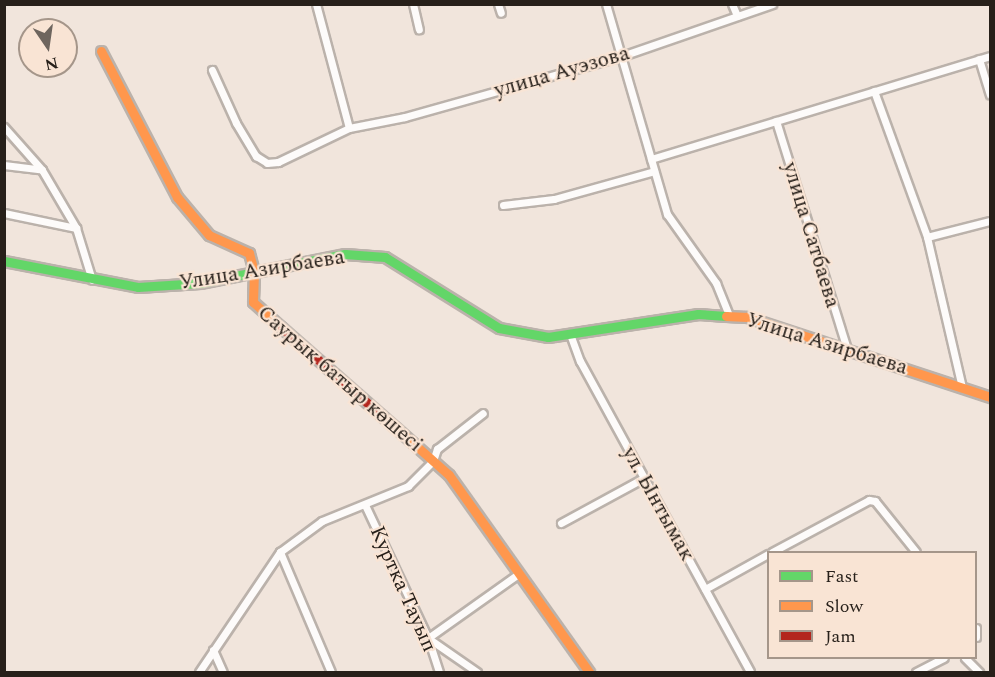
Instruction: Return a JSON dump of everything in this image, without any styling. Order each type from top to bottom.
[{"type":"main road","points":[[101,51],[177,197],[209,236],[249,253],[254,272]]},
{"type":"main road","name":"Улица Азирбаева","points":[[4,261],[92,280],[138,287],[200,283],[345,255],[385,257],[499,328],[548,337],[698,314],[747,317],[990,396]]},
{"type":"main road","name":"Саурық батыр көшесі","points":[[254,272],[253,302],[449,475],[589,672]]},
{"type":"street","points":[[316,4],[349,128]]},
{"type":"street","points":[[413,4],[419,29]]},
{"type":"street","points":[[498,4],[501,13]]},
{"type":"street","points":[[606,4],[666,214],[716,283],[729,316]]},
{"type":"street","points":[[732,4],[737,16]]},
{"type":"street","name":"улица Ауэзова","points":[[212,70],[236,123],[256,156],[267,164],[278,162],[349,128],[405,117],[622,56],[772,4]]},
{"type":"street","points":[[651,159],[990,56]]},
{"type":"street","points":[[979,59],[990,94]]},
{"type":"street","points":[[873,91],[927,237],[963,387]]},
{"type":"street","name":"улица Сатбаева","points":[[776,121],[847,349]]},
{"type":"street","points":[[4,127],[42,170],[76,228],[92,280]]},
{"type":"street","points":[[4,165],[42,170]]},
{"type":"street","points":[[503,205],[554,199],[654,171]]},
{"type":"street","points":[[4,213],[76,228]]},
{"type":"street","points":[[927,237],[990,221]]},
{"type":"street","name":"ул. Ынтымак","points":[[570,334],[580,361],[750,672]]},
{"type":"street","points":[[199,672],[279,552],[322,521],[364,506],[408,486],[433,461],[437,448],[483,413]]},
{"type":"street","points":[[561,523],[644,478]]},
{"type":"street","points":[[774,551],[869,500],[875,501],[915,551]]},
{"type":"street","name":"Куртка Тауып","points":[[364,506],[428,639],[439,672]]},
{"type":"street","points":[[279,552],[331,672]]},
{"type":"street","points":[[705,589],[767,555]]},
{"type":"street","points":[[477,672],[428,639],[518,574]]},
{"type":"street","points":[[213,650],[223,672]]},
{"type":"street","points":[[916,672],[940,659]]},
{"type":"street","points":[[967,659],[979,672]]},
{"type":"traffic: fast","points":[[4,261],[138,287],[200,283],[345,254],[385,257],[499,328],[548,337],[698,314],[726,316]]},
{"type":"traffic: slow","points":[[101,51],[177,197],[209,235],[249,253],[254,272],[253,302],[281,327]]},
{"type":"traffic: slow","points":[[726,316],[747,317],[990,397]]},
{"type":"traffic: slow","points":[[395,427],[449,475],[589,672]]},
{"type":"traffic: jam","points":[[281,327],[395,427]]}]
